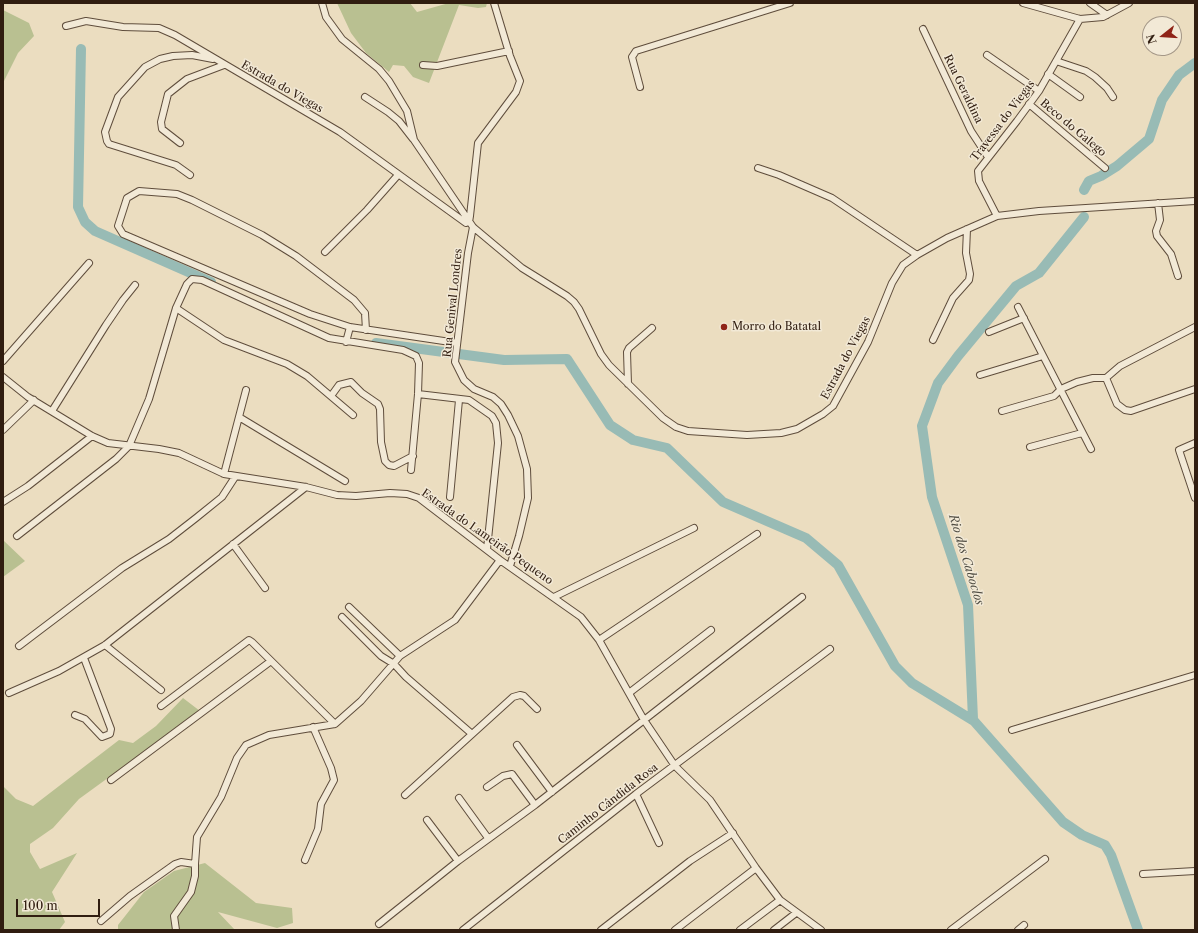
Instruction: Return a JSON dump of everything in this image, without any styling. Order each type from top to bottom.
[{"type":"street","name":"Estrada do Viegas","points":[[322,3],[326,17],[342,38],[379,69],[389,81],[407,111],[414,140],[471,225],[522,268],[574,302],[579,309],[601,354],[628,384],[663,418],[676,427],[688,431],[768,434],[797,429],[810,423],[833,406],[868,342],[892,283],[903,265],[917,255],[947,238],[997,216],[1039,211],[1195,201]]},
{"type":"street","points":[[640,87],[632,57],[636,52],[790,3]]},
{"type":"street","points":[[1023,3],[1080,19],[1095,19],[1107,16],[1129,3]]},
{"type":"street","points":[[1090,3],[1107,16]]},
{"type":"street","points":[[423,65],[437,66],[509,51],[496,6]]},
{"type":"street","name":"Travessa do Viegas","points":[[997,216],[978,175],[981,165],[1039,91],[1080,19]]},
{"type":"street","name":"Estrada do Viegas","points":[[66,26],[86,21],[123,28],[159,28],[195,45],[224,65],[340,132],[460,221],[471,225]]},
{"type":"street","name":"Rua Geraldina","points":[[923,29],[972,130],[988,157]]},
{"type":"street","name":"Rua Genival Londres","points":[[509,51],[519,75],[520,85],[478,143],[471,225],[455,362],[464,380],[474,389],[493,398],[505,410],[518,436],[527,469],[528,498],[510,566]]},
{"type":"street","points":[[190,175],[176,165],[109,144],[105,137],[107,125],[118,97],[145,67],[160,59],[184,55],[216,60]]},
{"type":"street","points":[[987,55],[1039,91]]},
{"type":"street","points":[[1056,61],[1086,71],[1107,88],[1113,97]]},
{"type":"street","points":[[180,143],[162,129],[161,122],[168,94],[187,79],[224,65]]},
{"type":"street","points":[[1048,74],[1080,97]]},
{"type":"street","points":[[365,97],[399,121],[414,140]]},
{"type":"street","name":"Beco do Galego","points":[[1029,104],[1105,168]]},
{"type":"street","points":[[758,168],[779,175],[832,198],[917,255]]},
{"type":"street","points":[[325,252],[367,210],[398,175]]},
{"type":"street","points":[[366,330],[365,313],[354,300],[296,256],[262,235],[177,194],[139,192],[127,198],[118,226],[123,234],[304,312],[350,327],[366,330],[456,345]]},
{"type":"street","points":[[1158,204],[1160,220],[1156,231],[1157,236],[1171,254],[1178,276]]},
{"type":"street","points":[[933,340],[953,298],[969,280],[970,274],[966,253],[967,229]]},
{"type":"street","points":[[3,361],[89,263]]},
{"type":"street","points":[[17,536],[116,459],[129,446],[149,399],[176,308],[189,280],[196,279],[329,338],[413,353],[418,358],[418,394],[411,470]]},
{"type":"street","points":[[52,411],[106,325],[135,285]]},
{"type":"street","points":[[1018,307],[1091,449]]},
{"type":"street","points":[[176,308],[224,340],[287,364],[307,376],[353,415]]},
{"type":"street","points":[[989,332],[1024,318]]},
{"type":"street","points":[[346,342],[350,327]]},
{"type":"street","points":[[1002,411],[1054,396],[1061,389],[1093,378],[1106,378],[1120,366],[1195,327]]},
{"type":"street","points":[[628,384],[627,352],[629,348],[652,328]]},
{"type":"street","points":[[980,375],[1043,356]]},
{"type":"street","name":"Estrada do Lameirão Pequeno","points":[[3,378],[34,400],[92,436],[108,443],[179,453],[224,474],[235,477],[306,487],[337,495],[356,496],[390,493],[407,494],[419,498],[500,560],[581,617],[600,640],[644,720],[675,766],[710,800],[756,868],[780,900],[821,930]]},
{"type":"street","points":[[1106,378],[1117,404],[1125,410],[1131,411],[1195,389]]},
{"type":"street","points":[[330,396],[339,385],[351,382],[362,393],[378,404],[380,409],[381,442],[385,461],[389,465],[394,466],[413,456]]},
{"type":"street","points":[[224,474],[246,390]]},
{"type":"street","points":[[418,394],[469,400],[488,413],[496,423],[498,432],[487,549]]},
{"type":"street","points":[[3,430],[34,400]]},
{"type":"street","points":[[450,497],[459,400]]},
{"type":"street","points":[[239,418],[345,481]]},
{"type":"street","points":[[1030,447],[1082,433]]},
{"type":"street","points":[[3,502],[28,486],[92,436]]},
{"type":"street","points":[[1195,443],[1179,450],[1195,498]]},
{"type":"street","points":[[19,646],[122,568],[169,539],[211,507],[222,497],[235,477]]},
{"type":"street","points":[[9,693],[84,658],[105,645],[306,487]]},
{"type":"street","points":[[554,597],[694,528]]},
{"type":"street","points":[[600,640],[757,534]]},
{"type":"street","points":[[233,544],[265,588]]},
{"type":"street","points":[[176,930],[174,916],[191,892],[195,876],[197,837],[221,797],[237,758],[246,745],[269,735],[335,724],[346,716],[400,656],[455,620],[500,560]]},
{"type":"street","points":[[379,924],[458,861],[552,792],[802,597]]},
{"type":"street","points":[[349,607],[400,656]]},
{"type":"street","points":[[342,617],[381,656],[394,664],[406,677],[472,734]]},
{"type":"street","points":[[628,693],[712,630]]},
{"type":"street","points":[[161,706],[249,640],[335,724]]},
{"type":"street","points":[[105,645],[161,690]]},
{"type":"street","name":"Caminho Cândida Rosa","points":[[463,930],[636,794],[768,698],[830,649]]},
{"type":"street","points":[[75,716],[85,719],[102,737],[110,734],[111,729],[84,658]]},
{"type":"street","points":[[111,780],[272,661]]},
{"type":"street","points":[[1012,730],[1195,675]]},
{"type":"street","points":[[405,795],[472,734],[517,696],[524,696],[537,710]]},
{"type":"street","points":[[305,860],[318,829],[321,804],[334,780],[331,768],[313,727]]},
{"type":"street","points":[[517,745],[552,792]]},
{"type":"street","points":[[487,787],[503,776],[512,774],[535,805]]},
{"type":"street","points":[[636,794],[659,843]]},
{"type":"street","points":[[459,798],[488,838]]},
{"type":"street","points":[[427,820],[458,861]]},
{"type":"street","points":[[601,930],[690,860],[733,833]]},
{"type":"street","points":[[951,930],[1045,859]]},
{"type":"street","points":[[101,921],[130,896],[175,864],[181,862],[195,864]]},
{"type":"street","points":[[675,930],[756,868]]},
{"type":"street","points":[[1143,874],[1195,871]]},
{"type":"street","points":[[740,930],[780,900]]},
{"type":"street","points":[[774,930],[796,913]]},
{"type":"street","points":[[1018,930],[1024,925]]},
{"type":"green space","points":[[337,3],[410,3],[417,12],[449,3],[487,3],[486,7],[478,8],[459,5],[429,83],[413,77],[404,66],[393,65],[389,72],[366,53],[351,33]]},
{"type":"green space","points":[[3,10],[29,23],[34,36],[18,53],[3,83]]},
{"type":"green space","points":[[3,540],[25,561],[3,577]]},
{"type":"green space","points":[[183,698],[200,711],[79,799],[53,828],[30,844],[30,852],[40,869],[77,853],[52,892],[65,922],[59,930],[3,930],[3,786],[16,799],[33,806],[119,740],[133,743],[156,726]]},
{"type":"green space","points":[[205,863],[256,903],[292,908],[293,923],[277,928],[218,912],[235,930],[118,930],[118,925],[144,892],[174,871]]},
{"type":"waterway","points":[[81,49],[78,207],[85,222],[95,231],[211,282]]},
{"type":"waterway","name":"Rio dos Caboclos","points":[[1084,190],[1089,181],[1101,176],[1117,166],[1149,139],[1162,100],[1179,75],[1195,63]]},
{"type":"waterway","name":"Rio dos Caboclos","points":[[973,719],[968,605],[932,497],[922,426],[938,383],[958,356],[1016,286],[1039,273],[1084,217]]},
{"type":"waterway","points":[[376,343],[504,360],[567,359],[610,425],[633,440],[667,448],[723,502],[806,538],[838,565],[895,666],[912,683],[974,721],[1063,822],[1082,835],[1105,845],[1111,855],[1138,930]]},
{"type":"place","name":"Morro do Batatal","points":[[724,327]]}]
